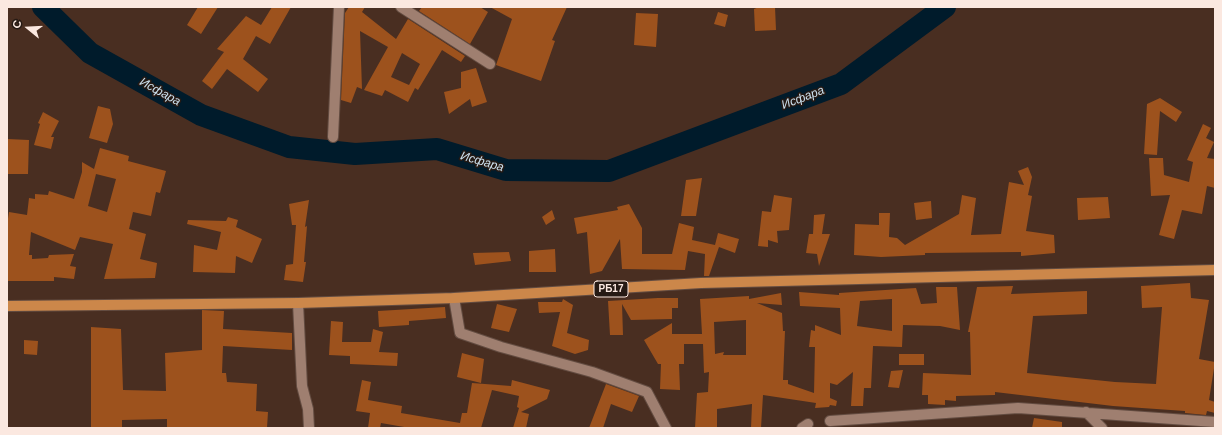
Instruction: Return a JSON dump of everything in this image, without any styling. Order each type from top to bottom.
[{"type":"main road","name":"РБ17","points":[[7,306],[298,303],[454,298],[701,283],[1215,270]]},
{"type":"street","points":[[333,137],[340,7]]},
{"type":"street","points":[[401,7],[490,64]]},
{"type":"street","points":[[454,298],[460,333],[501,347],[592,372],[647,392],[666,428]]},
{"type":"street","points":[[298,303],[302,386],[308,409],[308,428]]},
{"type":"street","points":[[830,421],[1018,408],[1215,422]]},
{"type":"street","points":[[1086,412],[1102,428]]},
{"type":"building","points":[[198,7],[218,7],[201,34],[187,25]]},
{"type":"building","points":[[272,7],[291,7],[270,44],[256,36],[243,59],[268,79],[258,92],[227,69],[212,89],[202,81],[224,52],[217,49],[246,16],[261,25]]},
{"type":"building","points":[[349,7],[365,7],[362,12],[396,39],[408,19],[465,56],[461,62],[442,50],[418,90],[415,88],[408,102],[385,90],[382,96],[364,90],[388,47],[360,31],[362,89],[357,87],[351,103],[341,100],[345,13]],"holes":[[[402,53],[420,64],[409,85],[391,77]]]},
{"type":"building","points":[[422,7],[480,7],[488,12],[470,44],[419,11]]},
{"type":"building","points":[[490,7],[567,7],[552,40],[555,41],[541,81],[496,65],[512,19]]},
{"type":"building","points":[[759,7],[775,7],[776,30],[755,31],[754,9]]},
{"type":"building","points":[[718,12],[728,15],[725,27],[714,24]]},
{"type":"building","points":[[636,13],[658,14],[656,47],[634,45]]},
{"type":"building","points":[[476,68],[487,102],[472,107],[470,99],[449,114],[444,92],[461,88],[461,72]]},
{"type":"building","points":[[1160,98],[1182,112],[1176,122],[1160,111],[1157,155],[1144,154],[1147,104]]},
{"type":"building","points":[[98,106],[110,109],[113,124],[107,143],[89,138]]},
{"type":"building","points":[[43,112],[59,121],[51,137],[54,137],[51,149],[34,145],[40,124],[38,123]]},
{"type":"building","points":[[1203,124],[1211,128],[1206,138],[1214,142],[1207,158],[1215,159],[1215,188],[1207,186],[1202,214],[1182,210],[1174,239],[1159,235],[1170,195],[1151,196],[1149,158],[1163,158],[1164,175],[1189,182],[1193,162],[1187,160]]},
{"type":"building","points":[[7,139],[29,140],[28,174],[7,174]]},
{"type":"building","points":[[100,148],[129,156],[128,161],[166,171],[160,193],[156,192],[151,216],[133,212],[129,229],[146,234],[140,259],[157,263],[155,278],[104,279],[113,244],[80,237],[75,250],[31,232],[29,255],[32,255],[32,259],[48,258],[49,255],[74,254],[70,266],[76,267],[74,279],[54,277],[54,281],[7,281],[7,225],[9,212],[27,215],[29,198],[35,199],[35,194],[48,195],[49,191],[74,199],[82,172],[82,162],[94,169]],"holes":[[[96,174],[116,179],[107,212],[88,206]]]},
{"type":"building","points":[[1028,167],[1032,177],[1028,195],[1032,196],[1026,231],[1054,235],[1055,253],[1021,256],[1021,252],[925,253],[925,255],[881,257],[854,255],[855,224],[879,225],[879,213],[890,213],[889,237],[897,238],[905,245],[959,214],[962,195],[976,198],[971,235],[1001,234],[1009,182],[1024,185],[1018,171]]},
{"type":"building","points":[[702,178],[696,216],[681,216],[686,180]]},
{"type":"building","points":[[774,195],[792,198],[789,230],[777,231],[778,243],[768,240],[768,247],[758,246],[762,211],[771,212]]},
{"type":"building","points":[[1108,197],[1110,218],[1078,220],[1077,198]]},
{"type":"building","points":[[309,200],[305,227],[307,226],[304,262],[306,262],[303,282],[284,280],[286,265],[293,264],[296,225],[292,225],[289,204]]},
{"type":"building","points":[[931,201],[932,218],[916,220],[914,203]]},
{"type":"building","points":[[629,204],[642,228],[642,254],[672,254],[679,223],[694,227],[692,240],[715,245],[718,233],[739,239],[735,253],[719,247],[709,276],[704,276],[705,254],[688,251],[685,270],[622,269],[620,239],[602,271],[590,274],[587,232],[577,234],[574,218],[618,210],[617,207]]},
{"type":"building","points":[[552,210],[555,219],[546,225],[542,217]]},
{"type":"building","points":[[825,214],[822,234],[830,234],[819,266],[817,254],[806,253],[809,234],[813,234],[814,215]]},
{"type":"building","points":[[228,217],[238,220],[236,227],[262,239],[252,263],[236,256],[235,273],[193,272],[194,245],[217,250],[221,232],[187,224],[188,220],[226,221]]},
{"type":"building","points":[[555,249],[556,272],[529,272],[529,251]]},
{"type":"building","points":[[509,252],[511,261],[475,265],[473,253]]},
{"type":"building","points":[[1190,283],[1191,298],[1209,300],[1199,359],[1215,362],[1209,400],[1215,402],[1215,413],[1207,411],[1206,415],[1185,413],[1185,411],[1113,406],[995,392],[995,395],[956,396],[956,401],[945,400],[945,405],[928,404],[928,395],[922,395],[923,373],[971,375],[970,332],[968,332],[977,287],[1013,286],[1011,294],[1087,291],[1087,314],[1033,316],[1027,373],[1115,382],[1156,384],[1162,307],[1142,308],[1141,286]]},
{"type":"building","points":[[936,287],[957,287],[960,330],[940,326],[903,325],[902,347],[873,346],[871,388],[864,388],[863,406],[851,406],[853,372],[837,385],[830,383],[830,398],[837,401],[836,406],[830,405],[829,407],[815,408],[816,403],[763,395],[761,428],[751,428],[752,404],[717,409],[717,428],[695,428],[697,393],[708,392],[709,372],[704,373],[703,344],[684,344],[684,364],[679,364],[680,390],[660,389],[661,364],[658,364],[644,340],[672,323],[672,334],[702,334],[700,299],[749,296],[749,299],[781,293],[782,305],[757,303],[782,313],[783,331],[785,331],[783,380],[788,380],[788,384],[814,393],[815,347],[809,347],[811,330],[815,331],[815,325],[841,335],[840,308],[800,306],[799,292],[839,295],[839,293],[916,288],[921,304],[937,303]],"holes":[[[892,299],[892,331],[857,326],[860,301]],[[746,320],[746,355],[723,355],[724,352],[715,354],[714,322]]]},
{"type":"building","points":[[678,298],[678,308],[672,308],[672,319],[631,320],[622,304],[623,335],[610,335],[608,301]]},
{"type":"building","points":[[563,299],[573,305],[567,333],[589,340],[588,350],[575,354],[552,346],[560,312],[539,313],[538,302],[562,302]]},
{"type":"building","points":[[497,304],[517,309],[509,332],[491,328]]},
{"type":"building","points":[[445,307],[446,318],[409,321],[409,325],[379,327],[378,311]]},
{"type":"building","points":[[202,310],[224,311],[223,329],[292,333],[292,350],[223,346],[222,373],[226,373],[227,382],[257,384],[256,411],[268,412],[267,428],[167,428],[167,419],[122,420],[122,428],[91,428],[91,327],[121,329],[123,390],[166,391],[165,353],[202,350]]},
{"type":"building","points":[[331,321],[343,322],[342,342],[371,342],[373,329],[383,332],[379,352],[398,353],[397,366],[350,364],[350,356],[329,355]]},
{"type":"building","points":[[24,340],[38,341],[37,355],[24,354]]},
{"type":"building","points":[[462,353],[484,359],[481,383],[457,377]]},
{"type":"building","points":[[899,354],[924,354],[924,365],[899,365]]},
{"type":"building","points":[[903,370],[899,388],[888,387],[891,371]]},
{"type":"building","points":[[362,380],[371,382],[368,400],[402,406],[401,413],[460,423],[462,413],[467,413],[472,383],[511,386],[512,380],[550,390],[547,399],[521,412],[529,414],[526,428],[513,428],[519,408],[517,407],[519,396],[492,390],[481,428],[410,428],[381,423],[380,428],[368,428],[370,413],[356,411]]},
{"type":"building","points":[[606,384],[639,396],[632,412],[611,404],[603,428],[589,428]]},
{"type":"building","points":[[1034,418],[1062,422],[1062,428],[1032,428]]},
{"type":"waterway","name":"Исфара","points":[[43,7],[90,53],[201,115],[289,147],[355,154],[437,149],[506,170],[609,171],[841,84],[945,7]]}]
